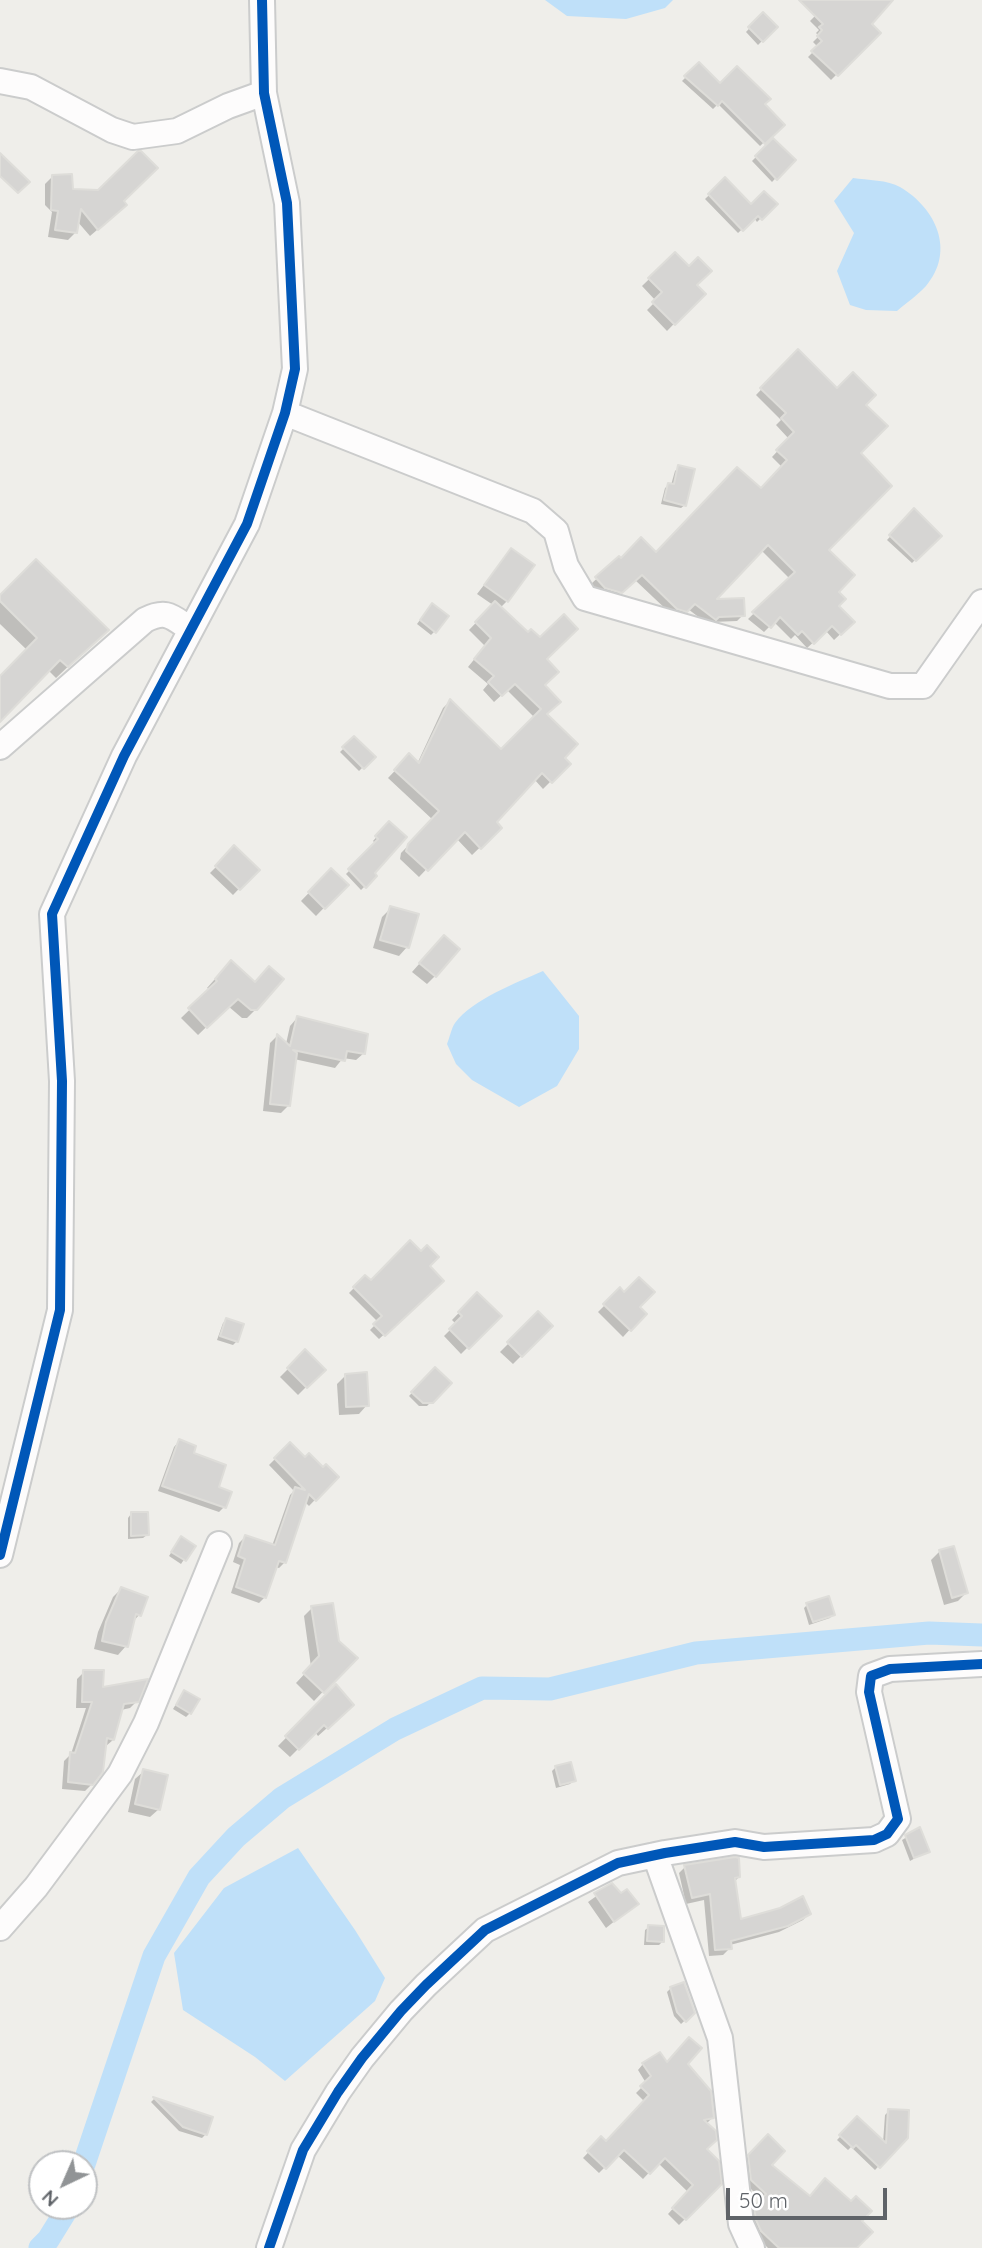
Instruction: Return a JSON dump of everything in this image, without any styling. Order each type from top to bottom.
[{"type":"street","points":[[0,1555],[60,1310],[62,1081],[52,914],[124,756],[247,524],[285,413],[295,369],[287,203],[264,93],[262,0]]},
{"type":"street","points":[[0,81],[31,87],[112,130],[133,138],[177,131],[228,106],[264,93]]},
{"type":"street","points":[[285,413],[533,511],[556,531],[566,566],[585,598],[890,686],[923,686],[982,602]]},
{"type":"street","points":[[0,747],[145,620],[156,614],[168,614],[190,629]]},
{"type":"street","points":[[0,1927],[36,1887],[120,1774],[146,1723],[219,1544]]},
{"type":"street","points":[[270,2248],[303,2150],[362,2058],[426,1985],[485,1930],[618,1864],[655,1855],[735,1842],[764,1847],[874,1840],[887,1834],[898,1819],[869,1692],[871,1676],[890,1669],[982,1664]]},
{"type":"street","points":[[655,1855],[720,2038],[741,2224],[752,2248]]},
{"type":"water","points":[[545,0],[673,0],[665,8],[626,19],[567,16]]},
{"type":"water","points":[[853,178],[900,187],[923,206],[938,231],[940,259],[935,273],[923,289],[897,311],[866,310],[850,305],[837,271],[854,233],[834,201]]},
{"type":"water","points":[[543,971],[579,1016],[579,1049],[557,1086],[519,1107],[472,1080],[456,1064],[447,1044],[455,1023],[473,1006],[496,992]]},
{"type":"water","points":[[298,1848],[385,1978],[375,2001],[285,2081],[255,2057],[183,2010],[174,1953],[224,1888]]},
{"type":"building","points":[[799,0],[893,0],[872,24],[881,33],[838,76],[811,51],[822,41],[817,36],[822,30],[819,27],[823,24]]},
{"type":"building","points":[[763,12],[778,27],[763,42],[748,27]]},
{"type":"building","points":[[699,62],[720,83],[737,66],[771,99],[765,104],[785,125],[765,144],[722,101],[718,106],[684,76]]},
{"type":"building","points":[[773,138],[796,160],[777,180],[755,156]]},
{"type":"building","points":[[138,151],[158,168],[124,201],[127,205],[98,230],[81,209],[77,233],[55,230],[58,211],[51,210],[52,175],[72,174],[73,189],[98,190]]},
{"type":"building","points":[[0,153],[30,182],[18,193],[0,176]]},
{"type":"building","points":[[725,177],[751,204],[764,191],[778,204],[762,220],[758,216],[743,231],[708,194]]},
{"type":"building","points":[[675,252],[689,266],[698,257],[712,271],[697,285],[706,294],[675,325],[652,302],[662,292],[648,278]]},
{"type":"building","points":[[798,349],[837,388],[853,372],[876,395],[866,405],[888,426],[861,453],[892,486],[829,550],[855,575],[839,592],[846,599],[839,606],[855,622],[841,635],[832,626],[814,644],[802,631],[798,635],[780,617],[771,628],[752,612],[795,572],[768,545],[717,599],[744,598],[745,616],[719,617],[716,620],[695,604],[687,612],[677,609],[642,575],[622,593],[605,588],[595,577],[619,556],[621,558],[641,537],[656,552],[737,467],[761,488],[787,460],[776,450],[794,432],[781,418],[786,413],[760,388]]},
{"type":"building","points":[[678,465],[695,469],[686,506],[664,500],[668,483],[674,484]]},
{"type":"building","points":[[914,508],[942,536],[916,561],[889,535]]},
{"type":"building","points":[[511,548],[535,565],[508,602],[484,585]]},
{"type":"building","points":[[36,559],[109,630],[68,667],[60,660],[0,722],[0,676],[37,638],[0,601],[0,595]]},
{"type":"building","points":[[495,601],[528,632],[531,629],[540,637],[564,614],[578,629],[547,659],[559,672],[545,685],[561,702],[547,714],[578,744],[565,758],[571,764],[552,783],[542,773],[497,822],[502,828],[481,849],[465,832],[428,871],[406,851],[408,844],[439,811],[394,770],[409,753],[419,763],[450,699],[501,749],[541,709],[515,684],[502,696],[488,682],[494,676],[474,659],[491,638],[475,622]]},
{"type":"building","points":[[432,603],[449,616],[436,633],[420,620]]},
{"type":"building","points":[[354,736],[376,757],[364,769],[342,747]]},
{"type":"building","points":[[389,821],[407,837],[375,873],[377,876],[366,888],[348,869],[378,839],[375,836]]},
{"type":"building","points":[[234,845],[260,870],[240,890],[215,866]]},
{"type":"building","points":[[331,868],[349,885],[325,909],[308,892]]},
{"type":"building","points":[[390,906],[419,914],[409,948],[380,940]]},
{"type":"building","points":[[444,935],[460,949],[436,977],[419,963]]},
{"type":"building","points":[[231,960],[255,982],[269,966],[284,979],[257,1010],[251,1010],[238,999],[207,1028],[188,1008],[217,981],[215,979]]},
{"type":"building","points":[[297,1016],[368,1034],[365,1054],[347,1051],[345,1061],[293,1050],[297,1053],[290,1106],[270,1104],[277,1034],[290,1046]]},
{"type":"building","points":[[410,1240],[421,1251],[427,1245],[439,1257],[430,1266],[444,1281],[385,1336],[373,1324],[382,1316],[353,1287],[365,1275],[371,1280]]},
{"type":"building","points":[[639,1277],[655,1292],[640,1307],[647,1314],[631,1331],[603,1304],[620,1287],[624,1292]]},
{"type":"building","points":[[477,1292],[502,1316],[469,1349],[449,1329],[462,1316],[458,1312]]},
{"type":"building","points":[[538,1311],[553,1326],[522,1357],[507,1342]]},
{"type":"building","points":[[226,1318],[244,1324],[238,1342],[220,1336]]},
{"type":"building","points":[[305,1349],[326,1370],[307,1388],[287,1368]]},
{"type":"building","points":[[435,1367],[452,1383],[433,1403],[423,1403],[411,1392]]},
{"type":"building","points":[[367,1372],[369,1406],[346,1407],[345,1374]]},
{"type":"building","points":[[179,1439],[196,1446],[194,1453],[226,1465],[219,1487],[232,1492],[226,1508],[162,1486]]},
{"type":"building","points":[[290,1442],[305,1457],[309,1453],[323,1467],[326,1464],[339,1477],[316,1501],[309,1494],[286,1563],[279,1561],[266,1598],[236,1587],[245,1559],[238,1556],[245,1535],[275,1545],[295,1487],[305,1490],[274,1458]]},
{"type":"building","points":[[131,1512],[148,1512],[149,1535],[131,1536]]},
{"type":"building","points":[[181,1536],[196,1546],[186,1561],[171,1552]]},
{"type":"building","points":[[954,1546],[968,1593],[952,1598],[939,1550]]},
{"type":"building","points":[[121,1587],[148,1597],[141,1616],[136,1614],[128,1647],[102,1641],[106,1622]]},
{"type":"building","points":[[829,1596],[835,1615],[813,1622],[806,1603]]},
{"type":"building","points":[[333,1603],[339,1641],[358,1658],[324,1693],[303,1673],[319,1656],[311,1606]]},
{"type":"building","points":[[83,1670],[104,1670],[103,1687],[148,1679],[139,1702],[124,1704],[114,1740],[107,1738],[103,1772],[93,1785],[68,1782],[70,1752],[75,1753],[92,1702],[82,1702]]},
{"type":"building","points":[[336,1684],[354,1705],[328,1729],[324,1725],[299,1750],[285,1736]]},
{"type":"building","points":[[184,1690],[200,1699],[191,1714],[176,1705]]},
{"type":"building","points":[[571,1762],[576,1781],[560,1785],[555,1766]]},
{"type":"building","points":[[143,1769],[168,1775],[160,1810],[135,1804]]},
{"type":"building","points":[[920,1827],[930,1852],[914,1858],[905,1835]]},
{"type":"building","points":[[739,1858],[740,1877],[735,1878],[741,1919],[780,1908],[803,1896],[811,1914],[788,1926],[731,1941],[732,1949],[715,1950],[710,1894],[692,1898],[684,1865]]},
{"type":"building","points":[[612,1883],[621,1893],[627,1889],[639,1904],[614,1922],[594,1893]]},
{"type":"building","points":[[648,1925],[664,1926],[664,1942],[647,1941]]},
{"type":"building","points":[[684,1982],[695,2013],[686,2022],[677,2012],[670,1987]]},
{"type":"building","points":[[689,2037],[702,2048],[688,2064],[711,2091],[714,2118],[704,2120],[716,2131],[717,2140],[707,2149],[719,2161],[722,2184],[686,2220],[672,2208],[693,2185],[665,2158],[650,2174],[624,2150],[606,2169],[587,2151],[601,2136],[606,2141],[649,2095],[640,2086],[651,2076],[642,2063],[660,2052],[667,2062]]},
{"type":"building","points":[[153,2097],[213,2117],[207,2135],[183,2127]]},
{"type":"building","points":[[888,2109],[909,2110],[908,2138],[880,2168],[856,2145],[853,2148],[839,2135],[857,2116],[886,2143]]},
{"type":"building","points":[[768,2134],[785,2151],[772,2165],[810,2196],[825,2178],[851,2201],[856,2196],[872,2211],[862,2221],[873,2232],[857,2248],[779,2248],[761,2231],[754,2207],[766,2194],[751,2180],[748,2155]]},
{"type":"waterway","points":[[89,2150],[154,1956],[199,1877],[236,1837],[282,1798],[395,1729],[482,1688],[550,1689],[696,1653],[929,1633],[982,1635]]},
{"type":"waterway","points":[[40,2248],[60,2220]]},
{"type":"cycle path","points":[[0,1555],[60,1310],[62,1081],[52,914],[124,756],[247,524],[285,413],[295,369],[287,203],[264,93],[262,0]]},
{"type":"cycle path","points":[[269,2248],[303,2150],[338,2092],[401,2011],[485,1930],[618,1863],[735,1842],[764,1847],[874,1840],[887,1834],[898,1819],[869,1692],[871,1676],[890,1669],[982,1664]]}]
